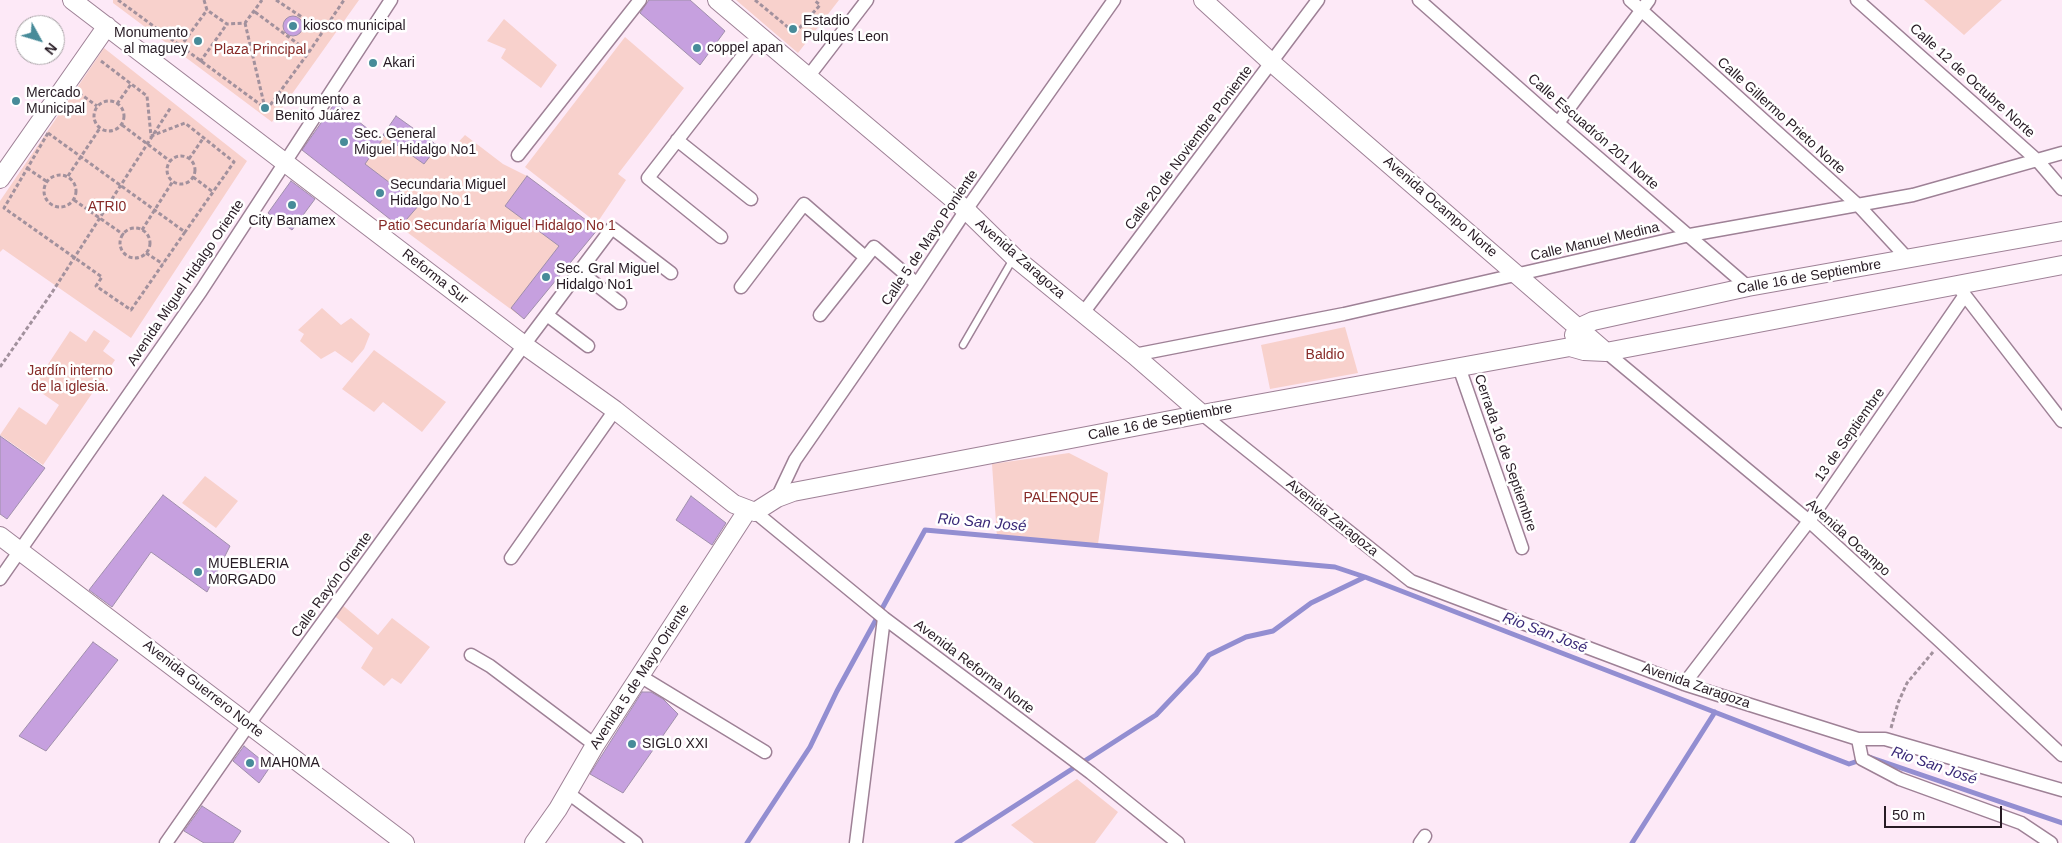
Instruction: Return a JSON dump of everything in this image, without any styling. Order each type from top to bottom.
[{"type":"main road","name":"Avenida Zaragoza","points":[[717,0],[966,210],[1014,257],[1134,355],[1202,414]]},
{"type":"main road","points":[[1203,0],[1272,62]]},
{"type":"main road","name":"Reforma Sur","points":[[78,2],[524,346],[615,410],[734,504],[751,511]]},
{"type":"main road","points":[[0,179],[107,26]]},
{"type":"main road","name":"Avenida Ocampo Norte","points":[[1272,62],[1580,327],[1606,352]]},
{"type":"main road","name":"Calle 16 de Septiembre","points":[[1580,327],[1593,321],[1748,287],[2062,231]]},
{"type":"main road","name":"Calle 16 de Septiembre","points":[[751,511],[793,492],[1202,414],[1570,347],[1584,351],[1606,352],[1961,290],[2062,265]]},
{"type":"main road","points":[[1570,347],[1573,336],[1580,327]]},
{"type":"main road","name":"Avenida 5 de Mayo Oriente","points":[[534,843],[568,793],[595,745],[640,676],[751,511]]},
{"type":"main road","name":"Avenida Guerrero Norte","points":[[0,536],[405,843]]},
{"type":"street","name":"Avenida Miguel Hidalgo Oriente","points":[[0,579],[201,291],[391,0]]},
{"type":"street","points":[[518,155],[640,0]]},
{"type":"street","points":[[808,78],[867,0]]},
{"type":"street","name":"Calle 5 de Mayo Poniente","points":[[777,498],[795,460],[966,210],[1114,0]]},
{"type":"street","name":"Calle 20 de Noviembre Poniente","points":[[1082,313],[1318,0]]},
{"type":"street","name":"Calle Escuadrón 201 Norte","points":[[1419,0],[1748,287]]},
{"type":"street","name":"Calle Gillermo Prieto Norte","points":[[1630,0],[1645,5],[1859,206],[1908,259]]},
{"type":"street","name":"Calle 12 de Octubre Norte","points":[[1857,0],[2038,161],[2062,189]]},
{"type":"street","points":[[1558,123],[1645,5]]},
{"type":"street","points":[[721,237],[648,178],[759,35]]},
{"type":"street","points":[[677,140],[751,199]]},
{"type":"street","name":"Calle Manuel Medina","points":[[1134,355],[1344,314],[1690,235],[1913,195],[2062,153]]},
{"type":"street","points":[[741,287],[804,204],[865,257]]},
{"type":"street","name":"Calle Rayón Oriente","points":[[166,843],[249,724],[612,228],[671,273]]},
{"type":"street","points":[[820,315],[874,247],[917,284]]},
{"type":"street","points":[[580,272],[620,303]]},
{"type":"street","points":[[1961,290],[2062,421]]},
{"type":"street","name":"13 de Septiembre","points":[[1684,684],[1808,521],[1961,290]]},
{"type":"street","points":[[547,315],[588,346]]},
{"type":"street","name":"Avenida Ocampo","points":[[1606,352],[1808,521],[2062,755]]},
{"type":"street","name":"Cerrada 16 de Septiembre","points":[[1459,367],[1522,548]]},
{"type":"street","points":[[511,558],[615,410]]},
{"type":"street","name":"Avenida Zaragoza","points":[[1202,414],[1411,581],[1684,684],[1858,739],[1885,739],[2062,790]]},
{"type":"street","name":"Avenida Reforma Norte","points":[[751,511],[884,618],[1091,773],[1178,843]]},
{"type":"street","points":[[856,843],[884,618]]},
{"type":"street","points":[[470,655],[490,666],[595,745]]},
{"type":"street","points":[[640,676],[765,752]]},
{"type":"street","points":[[1858,739],[1862,759],[1900,779],[2021,824],[2052,843]]},
{"type":"street","points":[[568,793],[636,843]]},
{"type":"lane","points":[[962,345],[1014,257]]},
{"type":"path","points":[[118,0],[265,108]]},
{"type":"path","points":[[204,0],[208,10],[227,24],[245,23],[255,12],[262,0]]},
{"type":"path","points":[[276,0],[323,32]]},
{"type":"path","points":[[265,108],[271,104],[344,0]]},
{"type":"path","points":[[755,0],[795,33],[820,5],[814,0]]},
{"type":"path","points":[[180,47],[208,10]]},
{"type":"path","points":[[255,12],[309,52]]},
{"type":"path","points":[[245,23],[265,108]]},
{"type":"path","points":[[200,62],[227,24]]},
{"type":"path","points":[[99,60],[148,96],[152,136]]},
{"type":"path","points":[[117,104],[132,84]]},
{"type":"path","points":[[72,98],[77,91],[97,106]]},
{"type":"path","points":[[97,106],[106,102],[117,104],[124,114],[122,125]]},
{"type":"path","points":[[97,106],[95,117],[100,128]]},
{"type":"path","points":[[0,367],[74,258],[171,107]]},
{"type":"path","points":[[53,126],[4,208],[102,277],[96,286],[131,310],[234,162],[186,123],[152,136]]},
{"type":"path","points":[[100,128],[112,130],[122,125]]},
{"type":"path","points":[[122,125],[170,162]]},
{"type":"path","points":[[68,176],[100,128]]},
{"type":"path","points":[[48,133],[185,232]]},
{"type":"path","points":[[189,158],[204,137]]},
{"type":"path","points":[[173,181],[168,170],[170,162],[179,157],[189,158]]},
{"type":"path","points":[[189,158],[195,168],[194,178]]},
{"type":"path","points":[[27,168],[46,181]]},
{"type":"path","points":[[56,174],[68,176],[76,187],[74,200],[63,207],[52,205],[46,200],[44,194],[43,188],[46,181],[56,174]]},
{"type":"path","points":[[194,178],[213,192]]},
{"type":"path","points":[[173,181],[185,184],[194,178]]},
{"type":"path","points":[[142,230],[173,181]]},
{"type":"path","points":[[74,200],[124,235]]},
{"type":"path","points":[[132,228],[142,230],[148,234],[151,241],[150,247],[142,257],[127,256],[120,245],[124,235],[132,228]]},
{"type":"path","points":[[146,253],[163,264]]},
{"type":"path","points":[[1885,739],[1907,683],[1941,642]]},
{"type":"green space","name":"Plaza Principal","points":[[113,0],[359,0],[272,122],[113,3]]},
{"type":"green space","name":"Estadio Pulques Leon","points":[[736,0],[839,0],[798,53]]},
{"type":"green space","points":[[1924,0],[2002,0],[1964,35]]},
{"type":"green space","points":[[504,19],[557,65],[541,88],[501,58],[506,49],[487,41]]},
{"type":"green space","points":[[625,37],[684,88],[618,174],[626,180],[597,223],[525,167]]},
{"type":"green space","name":"ATRI0","points":[[104,48],[247,161],[131,338],[3,249],[0,252],[0,201]]},
{"type":"green space","name":"Patio Secundaría Miguel Hidalgo No 1","points":[[335,103],[380,139],[385,136],[396,116],[447,154],[465,135],[503,164],[527,176],[598,229],[524,319],[400,227],[302,150]]},
{"type":"green space","points":[[322,308],[341,325],[351,318],[370,334],[364,349],[352,363],[335,351],[321,359],[300,341],[304,334],[298,330]]},
{"type":"green space","name":"Baldio","points":[[1345,327],[1358,373],[1270,389],[1261,345]]},
{"type":"green space","name":"Jardín interno de la iglesia.","points":[[94,330],[110,341],[103,351],[115,360],[43,465],[0,435],[19,407],[46,425],[59,405],[33,387],[70,331],[86,342]]},
{"type":"green space","points":[[374,350],[446,402],[422,432],[383,402],[374,412],[342,389]]},
{"type":"green space","name":"PALENQUE","points":[[1069,453],[1108,473],[1098,544],[997,537],[992,464]]},
{"type":"green space","points":[[205,476],[238,501],[216,528],[182,503]]},
{"type":"green space","points":[[340,603],[378,635],[392,618],[430,647],[401,684],[392,678],[384,686],[361,668],[373,648],[331,613]]},
{"type":"green space","points":[[1077,779],[1118,812],[1095,843],[1034,843],[1011,825]]},
{"type":"building","name":"coppel apan","points":[[649,0],[690,0],[725,31],[700,65],[640,13]]},
{"type":"building","name":"kiosco municipal","points":[[293,16],[300,19],[303,26],[300,33],[293,36],[286,33],[283,26],[286,19]]},
{"type":"building","points":[[335,103],[382,140],[365,164],[419,205],[400,227],[302,150]]},
{"type":"building","points":[[396,116],[438,146],[424,164],[383,135]]},
{"type":"building","name":"Sec. Gral Miguel Hidalgo No1","points":[[527,176],[598,229],[524,319],[511,308],[559,246],[505,206]]},
{"type":"building","name":"City Banamex","points":[[291,181],[315,199],[292,230],[268,213]]},
{"type":"building","points":[[0,436],[45,468],[7,519],[0,514]]},
{"type":"building","name":"MUEBLERIA M0RGAD0","points":[[163,495],[230,546],[207,592],[151,552],[112,607],[89,590]]},
{"type":"building","points":[[691,496],[726,523],[712,545],[676,520]]},
{"type":"building","points":[[93,642],[118,660],[46,751],[19,736]]},
{"type":"building","name":"SIGL0 XXI","points":[[642,692],[651,692],[663,699],[678,714],[623,793],[590,774]]},
{"type":"building","name":"MAH0MA","points":[[244,746],[270,767],[259,783],[233,761]]},
{"type":"building","points":[[202,806],[241,831],[233,843],[204,843],[184,831]]},
{"type":"waterway","name":"Rio San José","points":[[747,843],[810,747],[837,691],[925,530],[1335,567],[1365,577]]},
{"type":"waterway","name":"Rio San José","points":[[957,843],[1156,715],[1196,673],[1209,655],[1246,637],[1273,631],[1311,603],[1365,577],[1849,764],[1861,760]]},
{"type":"waterway","name":"Rio San José","points":[[1632,843],[1715,712]]},
{"type":"waterway","name":"Rio San José","points":[[1869,757],[2062,823]]},
{"type":"place","name":"kiosco municipal","points":[[293,26]]},
{"type":"place","name":"Estadio Pulques Leon","points":[[793,29]]},
{"type":"place","name":"Monumento al maguey","points":[[198,41]]},
{"type":"place","name":"coppel apan","points":[[697,48]]},
{"type":"place","name":"Akari","points":[[373,63]]},
{"type":"place","name":"Mercado Municipal","points":[[16,101]]},
{"type":"place","name":"Monumento a Benito Juárez","points":[[265,108]]},
{"type":"place","name":"Sec. General Miguel Hidalgo No1","points":[[344,142]]},
{"type":"place","name":"Secundaria Miguel Hidalgo No 1","points":[[380,193]]},
{"type":"place","name":"City Banamex","points":[[292,205]]},
{"type":"place","name":"Sec. Gral Miguel Hidalgo No1","points":[[546,277]]},
{"type":"place","name":"MUEBLERIA M0RGAD0","points":[[198,572]]},
{"type":"place","name":"SIGL0 XXI","points":[[632,744]]},
{"type":"place","name":"MAH0MA","points":[[250,763]]}]
